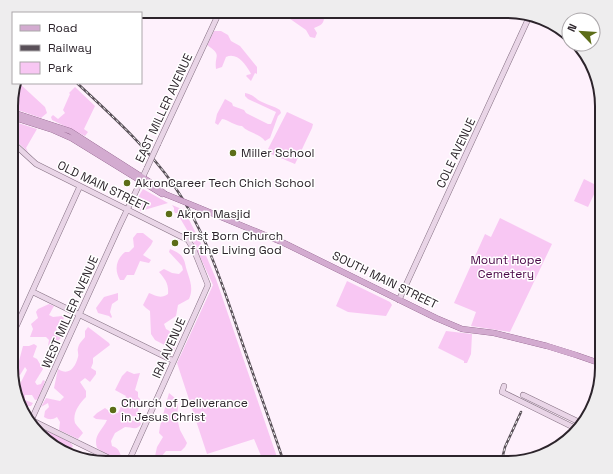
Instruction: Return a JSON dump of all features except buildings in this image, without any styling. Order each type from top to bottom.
[{"type":"main road","name":"SOUTH MAIN STREET","points":[[18,114],[70,131],[162,194],[284,243],[399,300],[462,329],[494,333],[547,346],[595,362]]},
{"type":"main road","name":"SOUTH MAIN STREET","points":[[18,119],[66,135],[142,180]]},
{"type":"street","name":"EAST MILLER AVENUE","points":[[127,209],[142,180],[216,18]]},
{"type":"street","name":"COLE AVENUE","points":[[399,300],[527,21]]},
{"type":"street","name":"OLD MAIN STREET","points":[[18,147],[34,162],[189,241]]},
{"type":"street","points":[[18,323],[80,186]]},
{"type":"street","name":"WEST MILLER AVENUE","points":[[32,415],[127,209]]},
{"type":"street","name":"IRA AVENUE","points":[[131,456],[208,285],[189,241]]},
{"type":"street","points":[[33,292],[174,361]]},
{"type":"street","points":[[504,386],[502,392],[572,427]]},
{"type":"street","points":[[523,395],[577,421]]},
{"type":"street","points":[[39,425],[104,456]]},
{"type":"green space","points":[[289,18],[324,19],[322,24],[314,28],[317,33],[315,38],[310,37],[306,30]]},
{"type":"green space","points":[[214,31],[221,31],[228,35],[231,41],[240,46],[257,67],[257,74],[255,73],[251,81],[246,76],[251,74],[243,62],[237,57],[226,57],[222,67],[216,69],[216,53],[207,45]]},
{"type":"green space","points":[[21,85],[45,107],[47,113],[41,118],[18,110]]},
{"type":"green space","points":[[75,87],[95,106],[84,129],[88,132],[85,136],[52,120],[51,117],[53,115],[58,119],[65,113],[63,110],[70,94],[69,93]]},
{"type":"green space","points":[[245,93],[280,110],[281,113],[278,116],[270,138],[265,141],[242,126],[222,119],[218,125],[215,123],[217,114],[225,99],[232,103],[233,106],[244,110],[246,113],[268,124],[271,124],[276,112],[248,99],[245,96]]},
{"type":"green space","points":[[287,112],[313,124],[295,164],[271,154],[268,149]]},
{"type":"green space","points":[[18,123],[37,129],[26,148],[28,152],[18,143]]},
{"type":"green space","points":[[584,179],[595,184],[595,192],[588,207],[574,201]]},
{"type":"green space","points":[[143,189],[168,203],[141,211],[138,209],[136,204]]},
{"type":"green space","points":[[172,205],[184,210],[199,239],[216,279],[277,456],[261,456],[254,439],[207,454],[177,363],[213,285],[190,235],[177,213],[175,213]]},
{"type":"green space","name":"Mount Hope Cemetery","points":[[500,218],[552,244],[510,332],[471,326],[476,312],[454,303],[485,234],[491,237]]},
{"type":"green space","points":[[137,233],[143,233],[153,241],[143,255],[151,260],[149,263],[140,261],[134,275],[127,275],[124,280],[120,280],[117,272],[118,261],[125,252],[129,252],[134,247],[133,238]]},
{"type":"green space","points":[[170,249],[182,256],[184,259],[191,286],[189,299],[178,305],[176,316],[164,324],[166,329],[180,337],[174,350],[155,340],[151,334],[150,311],[143,305],[149,293],[161,297],[168,294],[166,282],[159,272],[164,269],[172,273],[179,274],[183,270],[182,266],[169,252]]},
{"type":"green space","points":[[347,281],[390,302],[392,305],[386,316],[348,312],[336,306]]},
{"type":"green space","points":[[118,293],[118,300],[112,304],[110,312],[111,318],[98,313],[96,308],[104,297]]},
{"type":"green space","points":[[49,304],[54,306],[49,315],[53,317],[64,317],[63,321],[56,327],[57,331],[63,334],[63,336],[51,347],[48,346],[49,340],[46,337],[30,337],[33,329],[31,324],[38,318],[36,312],[38,309]]},
{"type":"green space","points":[[88,327],[110,345],[93,358],[91,368],[96,371],[96,374],[90,382],[85,378],[80,382],[86,391],[86,397],[79,405],[74,419],[75,423],[83,433],[78,439],[59,430],[60,422],[57,417],[54,419],[47,419],[44,417],[45,411],[49,407],[48,403],[41,407],[46,398],[60,401],[64,397],[54,388],[58,369],[65,372],[71,370],[78,357],[80,343],[85,337],[85,331]]},
{"type":"green space","points":[[446,331],[472,334],[471,354],[467,363],[464,363],[464,361],[438,348]]},
{"type":"green space","points":[[34,344],[37,346],[33,357],[37,359],[43,369],[35,382],[37,385],[41,384],[43,380],[45,381],[39,399],[35,400],[32,395],[25,395],[25,400],[33,403],[31,406],[27,406],[20,384],[27,370],[25,367],[20,375],[18,375],[18,361],[23,346]]},
{"type":"green space","points":[[127,371],[134,374],[140,373],[135,390],[138,392],[138,397],[140,399],[138,411],[142,412],[143,415],[140,417],[132,416],[130,420],[140,422],[141,424],[138,427],[125,427],[115,433],[111,441],[112,446],[117,448],[121,456],[109,456],[97,448],[96,444],[97,436],[107,420],[96,419],[93,417],[105,408],[112,413],[118,413],[126,396],[115,390],[122,376]]},
{"type":"green space","points":[[169,393],[175,398],[178,407],[177,418],[180,430],[187,443],[181,451],[166,451],[162,456],[155,456],[157,447],[163,437],[159,433]]},
{"type":"green space","points":[[45,431],[70,442],[73,446],[71,449],[62,444]]},
{"type":"railway","points":[[78,84],[128,131],[163,170],[185,203],[205,241],[221,281],[282,456]]},
{"type":"railway","points":[[503,456],[505,447],[521,412]]},
{"type":"place","name":"Miller School","points":[[233,153]]},
{"type":"place","name":"AkronCareer Tech Chich School","points":[[127,183]]},
{"type":"place","name":"Akron Masjid","points":[[169,214]]},
{"type":"place","name":"First Born Church of the Living God","points":[[175,243]]},
{"type":"place","name":"Church of Deliverance in Jesus Christ","points":[[113,410]]}]
